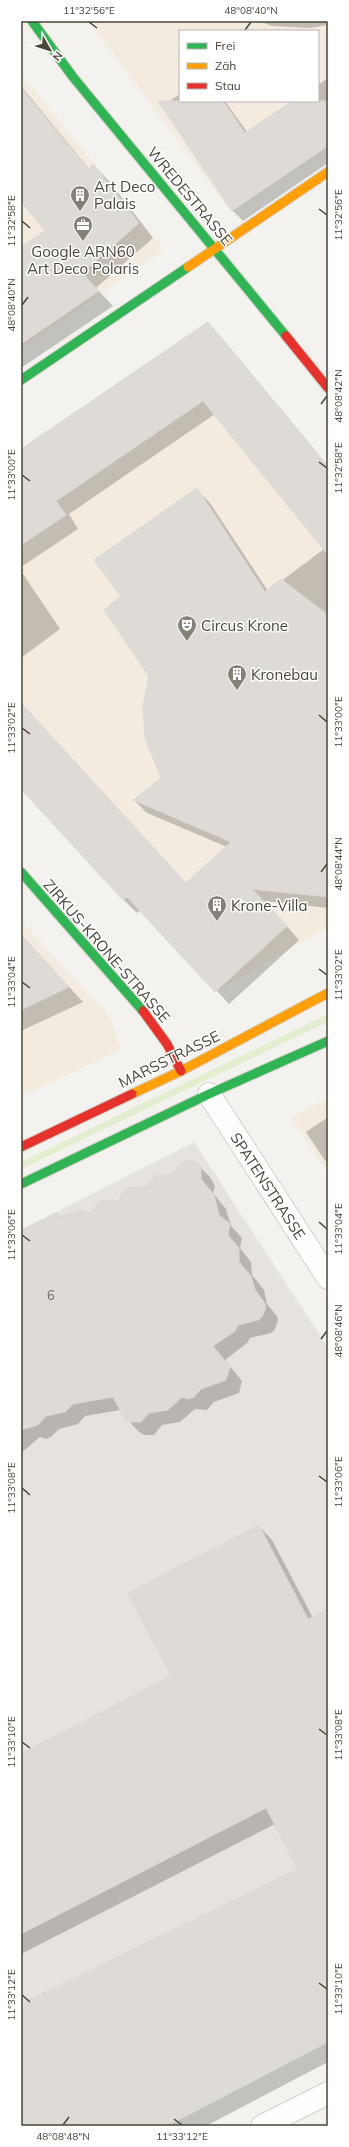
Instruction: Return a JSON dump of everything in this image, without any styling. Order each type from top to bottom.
[{"type":"street","name":"WREDESTRASSE","points":[[32,21],[73,77],[215,248],[328,388]]},
{"type":"street","points":[[21,380],[328,172]]},
{"type":"street","name":"ZIRKUS-KRONE-STRASSE","points":[[21,872],[152,1021],[167,1044],[181,1071]]},
{"type":"street","name":"MARSSTRASSE","points":[[21,1147],[181,1071],[328,993]]},
{"type":"street","points":[[21,1184],[209,1094],[328,1041]]},
{"type":"street","name":"SPATENSTRASSE","points":[[209,1094],[328,1278]]},
{"type":"street","points":[[262,2126],[328,2093]]},
{"type":"shaded area","points":[[88,21],[328,21],[328,148],[232,213]]},
{"type":"shaded area","name":"Art Deco Palais","points":[[21,73],[164,250],[21,348]]},
{"type":"shaded area","name":"Circus Krone","points":[[208,322],[328,467],[328,927],[215,992],[147,918],[123,900],[21,789],[21,449]]},
{"type":"shaded area","points":[[21,921],[109,1016],[122,1049],[21,1097]]},
{"type":"shaded area","points":[[328,1098],[328,1173],[291,1117]]},
{"type":"shaded area","points":[[194,1142],[328,1348],[328,2042],[167,2126],[21,2126],[21,1230]]},
{"type":"green space","points":[[328,1014],[328,1022],[21,1169],[21,1162]]},
{"type":"building","name":"Art Deco Palais","points":[[21,88],[88,169],[93,164],[139,223],[82,273],[99,291],[21,344],[21,247],[45,231],[21,201]]},
{"type":"building","points":[[158,101],[224,102],[245,133],[291,102],[328,101],[328,146],[232,211]]},
{"type":"building","points":[[208,322],[328,467],[328,555],[203,401],[56,501],[66,515],[21,545],[21,449]]},
{"type":"building","name":"Kronebau","points":[[197,488],[265,592],[281,579],[328,615],[328,897],[252,889],[287,926],[215,992],[127,897],[123,900],[21,789],[21,703],[186,883],[231,842],[133,800],[161,778],[145,738],[143,705],[149,676],[104,610],[121,596],[94,560]]},
{"type":"building","points":[[21,935],[69,987],[21,1010]]},
{"type":"building","points":[[193,1160],[201,1167],[201,1179],[214,1195],[219,1215],[230,1224],[228,1235],[239,1248],[239,1262],[251,1276],[255,1290],[266,1307],[262,1317],[258,1320],[238,1325],[235,1331],[213,1346],[230,1367],[226,1380],[201,1389],[194,1397],[189,1399],[182,1397],[168,1410],[149,1413],[141,1422],[130,1422],[125,1419],[113,1397],[73,1404],[65,1412],[46,1416],[38,1425],[21,1430],[21,1230],[57,1213],[59,1217],[79,1211],[92,1213],[98,1203],[102,1200],[118,1201],[125,1190],[129,1187],[145,1187],[156,1175],[171,1175],[183,1161]]},
{"type":"building","points":[[259,1525],[308,1619],[328,1609],[328,2042],[167,2126],[21,2126],[21,2004],[298,1869],[266,1808],[21,1934],[21,1754],[171,1676],[128,1593]]},
{"type":"traffic: fast","points":[[32,21],[73,77],[286,336]]},
{"type":"traffic: fast","points":[[21,380],[188,267]]},
{"type":"traffic: fast","points":[[21,872],[143,1011]]},
{"type":"traffic: fast","points":[[21,1184],[209,1094],[328,1041]]},
{"type":"traffic: slow","points":[[188,267],[328,172]]},
{"type":"traffic: slow","points":[[132,1094],[181,1071],[328,993]]},
{"type":"traffic: jam","points":[[286,336],[328,388]]},
{"type":"traffic: jam","points":[[143,1011],[167,1044],[181,1071]]},
{"type":"traffic: jam","points":[[21,1147],[132,1094]]},
{"type":"place","name":"Art Deco Palais","points":[[80,212]]},
{"type":"place","name":"Google ARN60 Art Deco Polaris","points":[[83,242]]},
{"type":"place","name":"Circus Krone","points":[[187,642]]},
{"type":"place","name":"Kronebau","points":[[237,691]]},
{"type":"place","name":"Krone-Villa","points":[[217,922]]}]
